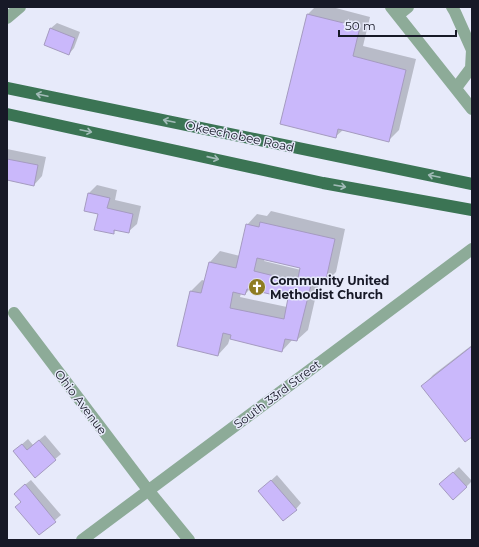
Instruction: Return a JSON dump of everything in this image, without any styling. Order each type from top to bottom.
[{"type":"main road","name":"Okeechobee Road","points":[[7,88],[472,184]]},
{"type":"main road","points":[[7,114],[323,183],[472,210]]},
{"type":"street","points":[[7,18],[20,7]]},
{"type":"street","points":[[408,7],[394,11],[472,109]]},
{"type":"street","points":[[452,7],[472,50],[471,68],[456,88]]},
{"type":"street","name":"South 33rd Street","points":[[82,540],[472,249]]},
{"type":"street","name":"Ohio Avenue","points":[[14,314],[148,490],[189,540]]},
{"type":"building","points":[[307,14],[360,27],[353,56],[406,70],[389,142],[338,129],[336,138],[280,124]]},
{"type":"building","points":[[50,28],[75,38],[69,55],[44,45]]},
{"type":"building","points":[[7,159],[38,165],[34,186],[7,180]]},
{"type":"building","points":[[88,193],[110,198],[107,208],[133,214],[129,233],[114,230],[114,234],[94,230],[98,214],[84,211]]},
{"type":"building","name":"Community United Methodist Church","points":[[260,222],[335,239],[325,284],[298,278],[300,268],[257,258],[254,271],[311,285],[297,341],[285,339],[282,352],[230,339],[231,335],[223,333],[218,356],[177,346],[190,291],[201,293],[209,262],[236,268],[246,224],[259,227]],"holes":[[[247,289],[288,298],[284,319],[230,308],[233,292],[245,295]]]},
{"type":"building","points":[[472,346],[472,437],[465,442],[421,386]]},
{"type":"building","points":[[39,440],[56,460],[35,478],[13,451],[22,444],[27,450]]},
{"type":"building","points":[[453,472],[467,487],[453,500],[439,484]]},
{"type":"building","points":[[271,480],[297,510],[283,521],[258,491]]},
{"type":"building","points":[[25,484],[56,522],[39,535],[15,507],[21,502],[14,494]]},
{"type":"place","name":"Community United Methodist Church","points":[[257,287]]}]
